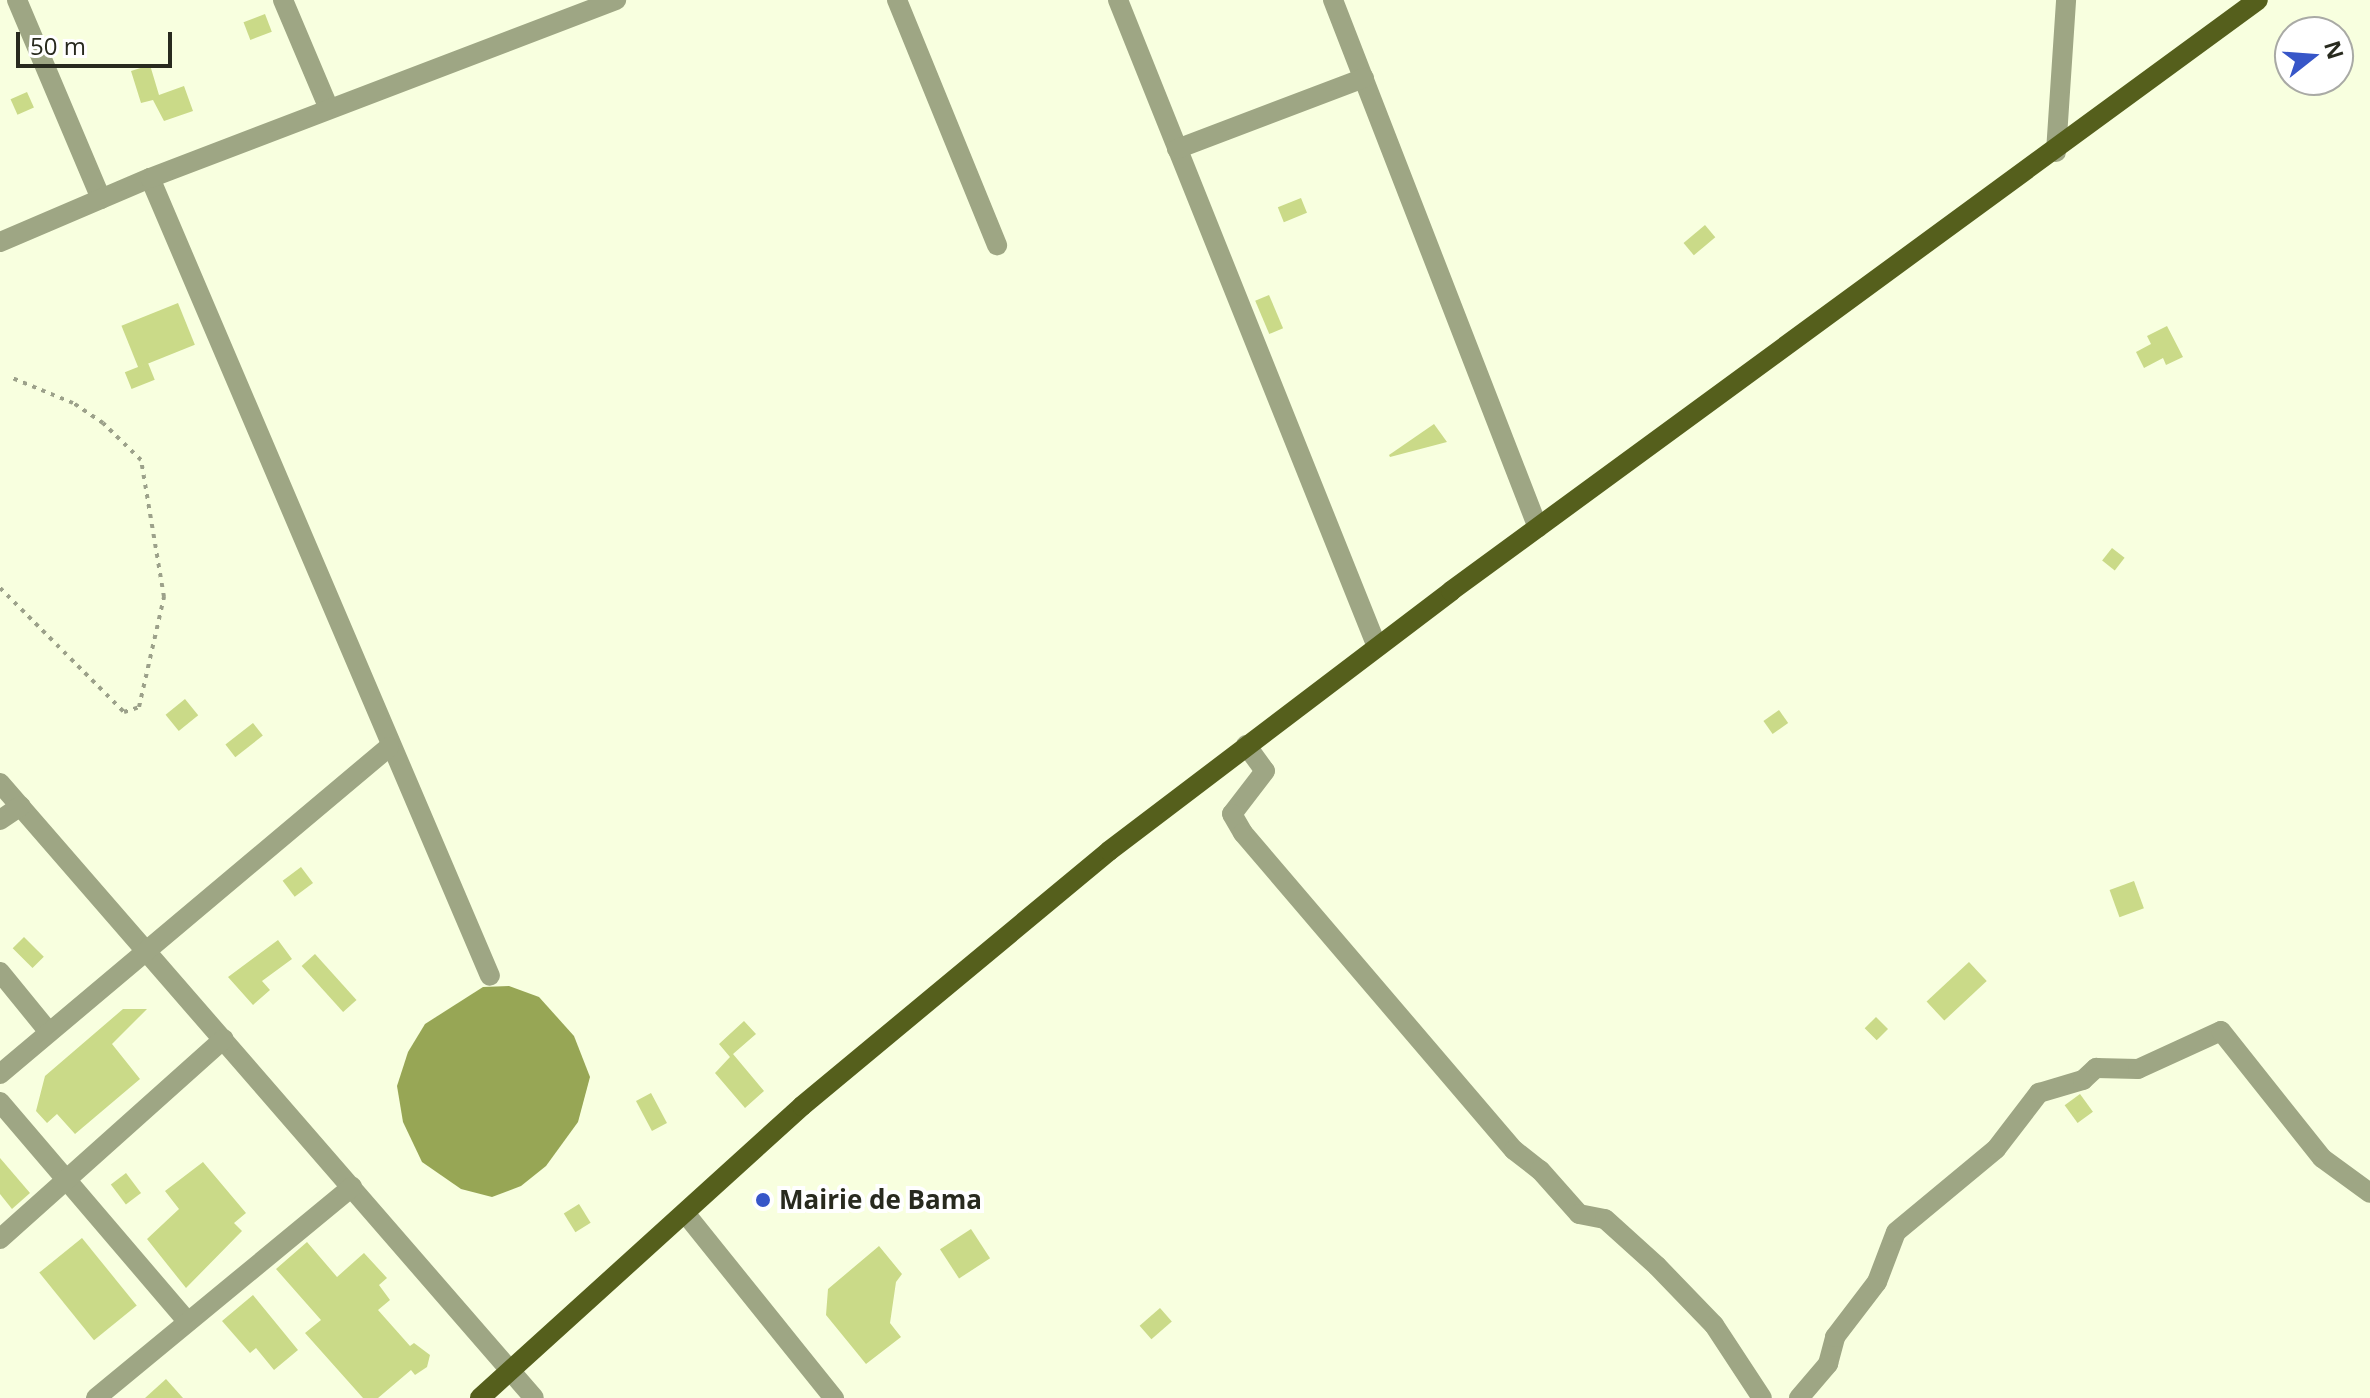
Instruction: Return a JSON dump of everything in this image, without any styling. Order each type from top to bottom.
[{"type":"main road","points":[[480,1398],[898,1024],[1246,745],[1538,528],[2056,152],[2258,0]]},
{"type":"street","points":[[283,0],[329,109]]},
{"type":"street","points":[[0,242],[150,178],[616,0]]},
{"type":"street","points":[[897,0],[997,245]]},
{"type":"street","points":[[1118,0],[1377,647]]},
{"type":"street","points":[[1333,0],[1538,528]]},
{"type":"street","points":[[2056,152],[2066,0]]},
{"type":"street","points":[[15,3],[101,199]]},
{"type":"street","points":[[1177,149],[1364,78]]},
{"type":"street","points":[[150,178],[389,747],[490,976]]},
{"type":"street","points":[[1246,745],[1265,771],[1232,814],[1243,833],[1514,1150],[1540,1170],[1579,1214],[1605,1219],[1657,1266],[1714,1325],[1762,1398]]},
{"type":"street","points":[[0,1074],[389,747]]},
{"type":"street","points":[[0,783],[534,1398]]},
{"type":"street","points":[[0,820],[21,806]]},
{"type":"street","points":[[0,972],[49,1032]]},
{"type":"street","points":[[1799,1398],[1828,1364],[1835,1337],[1877,1282],[1896,1232],[1996,1149],[2039,1093],[2068,1086],[2096,1068],[2138,1069],[2221,1031],[2322,1158],[2370,1193]]},
{"type":"street","points":[[0,1239],[69,1182],[224,1039]]},
{"type":"street","points":[[0,1102],[188,1322]]},
{"type":"street","points":[[96,1398],[352,1187]]},
{"type":"street","points":[[685,1213],[834,1398]]},
{"type":"path","points":[[0,588],[124,712],[139,707],[164,597],[141,460],[103,423],[73,403],[10,377]]},
{"type":"shaded area","points":[[509,986],[539,997],[574,1036],[590,1077],[578,1122],[546,1166],[521,1186],[492,1197],[461,1189],[422,1162],[403,1122],[397,1086],[408,1052],[425,1024],[483,987]]},
{"type":"building","points":[[265,14],[272,32],[250,40],[244,22]]},
{"type":"building","points":[[150,65],[159,95],[184,86],[193,111],[164,121],[153,100],[141,103],[131,71]]},
{"type":"building","points":[[27,92],[34,108],[17,115],[11,99]]},
{"type":"building","points":[[1301,198],[1307,213],[1284,222],[1278,207]]},
{"type":"building","points":[[1705,225],[1715,237],[1694,255],[1684,243]]},
{"type":"building","points":[[1269,295],[1283,328],[1269,334],[1255,301]]},
{"type":"building","points":[[178,303],[195,345],[138,368],[121,326]]},
{"type":"building","points":[[2167,326],[2183,357],[2166,365],[2163,358],[2144,368],[2136,352],[2151,344],[2147,336]]},
{"type":"building","points":[[148,363],[155,380],[132,389],[125,372]]},
{"type":"building","points":[[1434,424],[1447,442],[1390,457],[1389,455]]},
{"type":"building","points":[[2112,548],[2125,558],[2115,570],[2102,561]]},
{"type":"building","points":[[185,699],[198,715],[179,731],[166,715]]},
{"type":"building","points":[[1779,710],[1788,723],[1773,734],[1763,721]]},
{"type":"building","points":[[253,723],[263,736],[235,757],[225,745]]},
{"type":"building","points":[[301,867],[313,883],[295,897],[283,881]]},
{"type":"building","points":[[2134,881],[2144,908],[2119,917],[2110,890]]},
{"type":"building","points":[[24,937],[44,957],[32,968],[13,948]]},
{"type":"building","points":[[278,940],[292,959],[262,981],[270,990],[253,1005],[228,977]]},
{"type":"building","points":[[315,954],[356,1000],[343,1012],[302,966]]},
{"type":"building","points":[[1969,962],[1987,981],[1944,1021],[1927,1002]]},
{"type":"building","points":[[123,1009],[147,1009],[112,1044],[140,1079],[75,1134],[57,1114],[47,1123],[36,1111],[45,1076]]},
{"type":"building","points":[[1876,1017],[1888,1029],[1877,1040],[1865,1028]]},
{"type":"building","points":[[744,1021],[756,1034],[733,1054],[764,1091],[745,1108],[715,1073],[730,1057],[719,1044]]},
{"type":"building","points":[[651,1093],[667,1123],[652,1131],[636,1101]]},
{"type":"building","points":[[2080,1094],[2093,1112],[2078,1123],[2065,1105]]},
{"type":"building","points":[[0,1158],[30,1193],[12,1209],[0,1194]]},
{"type":"building","points":[[203,1162],[246,1213],[234,1223],[242,1231],[186,1288],[147,1239],[179,1209],[165,1191]]},
{"type":"building","points":[[126,1173],[141,1193],[126,1204],[111,1184]]},
{"type":"building","points":[[579,1204],[591,1223],[575,1232],[564,1214]]},
{"type":"building","points":[[971,1229],[990,1258],[959,1279],[940,1249]]},
{"type":"building","points":[[82,1238],[137,1306],[94,1340],[39,1273]]},
{"type":"building","points":[[307,1242],[337,1277],[364,1253],[387,1278],[379,1285],[390,1300],[378,1310],[410,1346],[414,1343],[430,1355],[427,1367],[415,1375],[411,1370],[378,1398],[363,1398],[305,1333],[321,1320],[276,1269]]},
{"type":"building","points":[[879,1246],[902,1274],[896,1282],[890,1323],[901,1337],[866,1364],[826,1315],[828,1289]]},
{"type":"building","points":[[253,1295],[298,1350],[274,1370],[256,1348],[250,1353],[222,1321]]},
{"type":"building","points":[[1160,1308],[1172,1322],[1151,1339],[1140,1326]]},
{"type":"building","points":[[166,1379],[183,1398],[145,1398]]},
{"type":"place","name":"Mairie de Bama","points":[[763,1200]]}]
